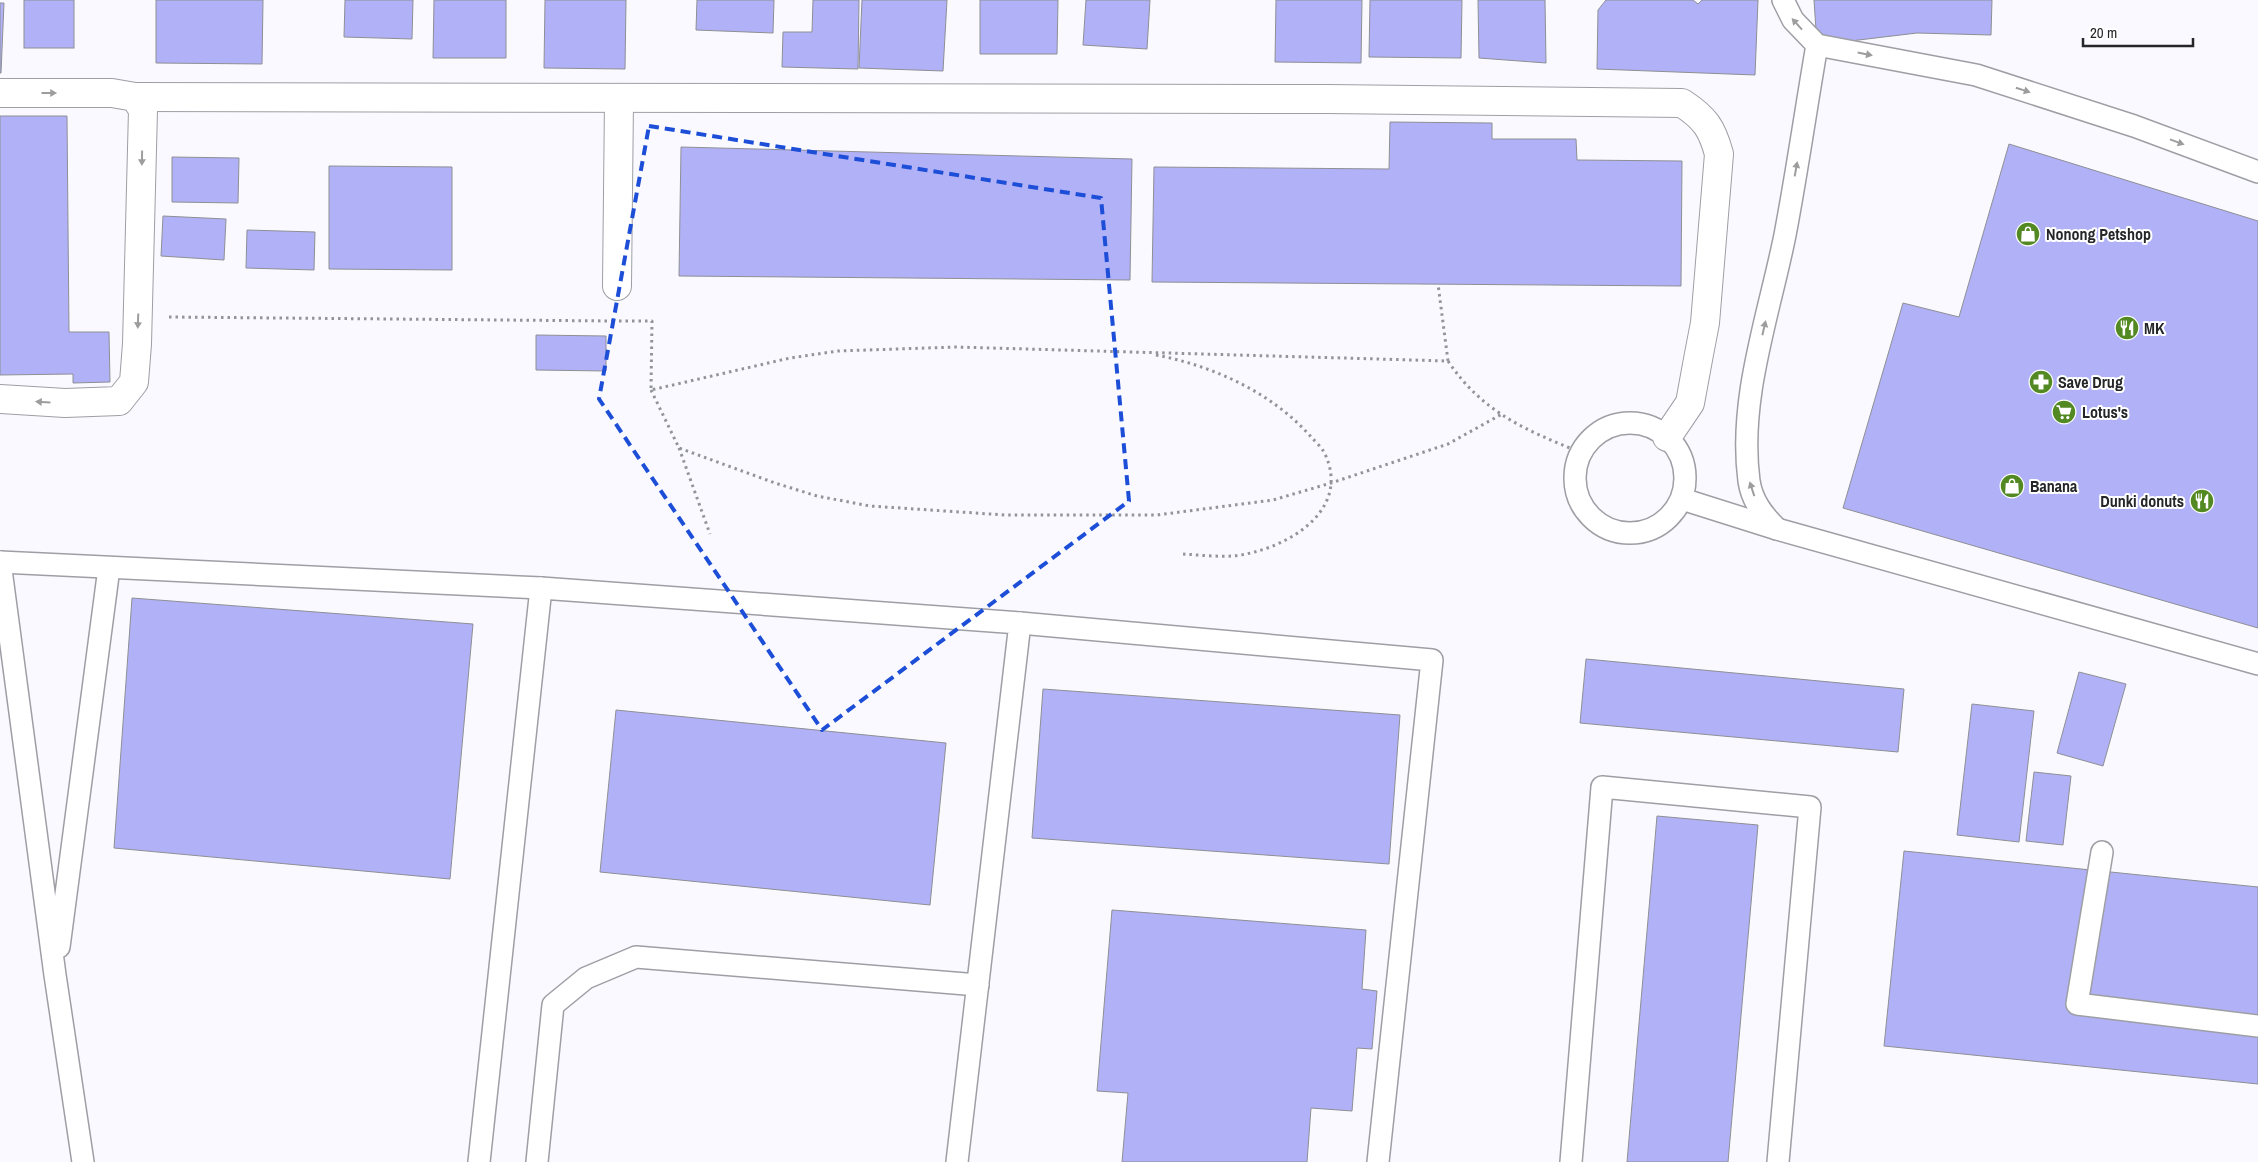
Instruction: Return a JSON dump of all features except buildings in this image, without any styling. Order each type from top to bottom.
[{"type":"street","points":[[0,93],[112,93],[135,98],[619,100],[1327,99],[1682,104],[1700,114],[1713,133],[1720,154],[1705,323],[1690,403],[1667,437]]},
{"type":"street","points":[[0,399],[65,403],[119,402],[134,382],[139,317],[143,110],[135,98]]},
{"type":"street","points":[[617,286],[619,100]]},
{"type":"lane","points":[[1784,0],[1793,20],[1817,45],[1976,75],[2134,126],[2258,172]]},
{"type":"lane","points":[[1777,529],[1760,512],[1749,483],[1749,414],[1758,354],[1785,235],[1817,45]]},
{"type":"lane","points":[[1620,423],[1637,423],[1653,428],[1667,437],[1678,450],[1684,464],[1686,481],[1682,499],[1672,515],[1658,527],[1640,533],[1621,533],[1604,528],[1589,516],[1579,501],[1574,485],[1575,468],[1580,452],[1590,439],[1604,429],[1620,423]]},
{"type":"lane","points":[[1682,499],[1777,529],[2258,664]]},
{"type":"lane","points":[[83,1162],[55,975],[0,562],[540,588],[1020,623],[1432,660],[1378,1162]]},
{"type":"lane","points":[[55,975],[110,568]]},
{"type":"lane","points":[[479,1162],[540,588]]},
{"type":"lane","points":[[958,1162],[1020,623]]},
{"type":"lane","points":[[1571,1162],[1602,787],[1810,807],[1778,1162]]},
{"type":"lane","points":[[2102,852],[2077,1004],[2258,1026]]},
{"type":"lane","points":[[537,1162],[553,1005],[586,978],[636,957],[978,985]]},
{"type":"path","points":[[1438,284],[1448,360],[1480,400],[1529,432],[1580,452]]},
{"type":"path","points":[[139,317],[652,321],[651,390],[679,448],[710,534]]},
{"type":"path","points":[[651,390],[790,358],[838,351],[956,347],[1448,360]]},
{"type":"path","points":[[1147,353],[1173,358],[1219,374],[1268,399],[1301,425],[1324,452],[1331,483],[1331,494],[1324,509],[1304,529],[1277,545],[1233,556],[1183,554]]},
{"type":"path","points":[[679,448],[775,484],[817,496],[870,506],[1005,515],[1157,515],[1273,500],[1448,444],[1502,414]]},
{"type":"highlighted area","points":[[649,126],[1101,198],[1129,501],[822,730],[599,399]]},
{"type":"place","name":"Nonong Petshop","points":[[2028,234]]},
{"type":"place","name":"MK","points":[[2127,328]]},
{"type":"place","name":"Save Drug","points":[[2041,382]]},
{"type":"place","name":"Lotus's","points":[[2064,412]]},
{"type":"place","name":"Banana","points":[[2012,486]]},
{"type":"place","name":"Dunki donuts","points":[[2202,501]]}]
